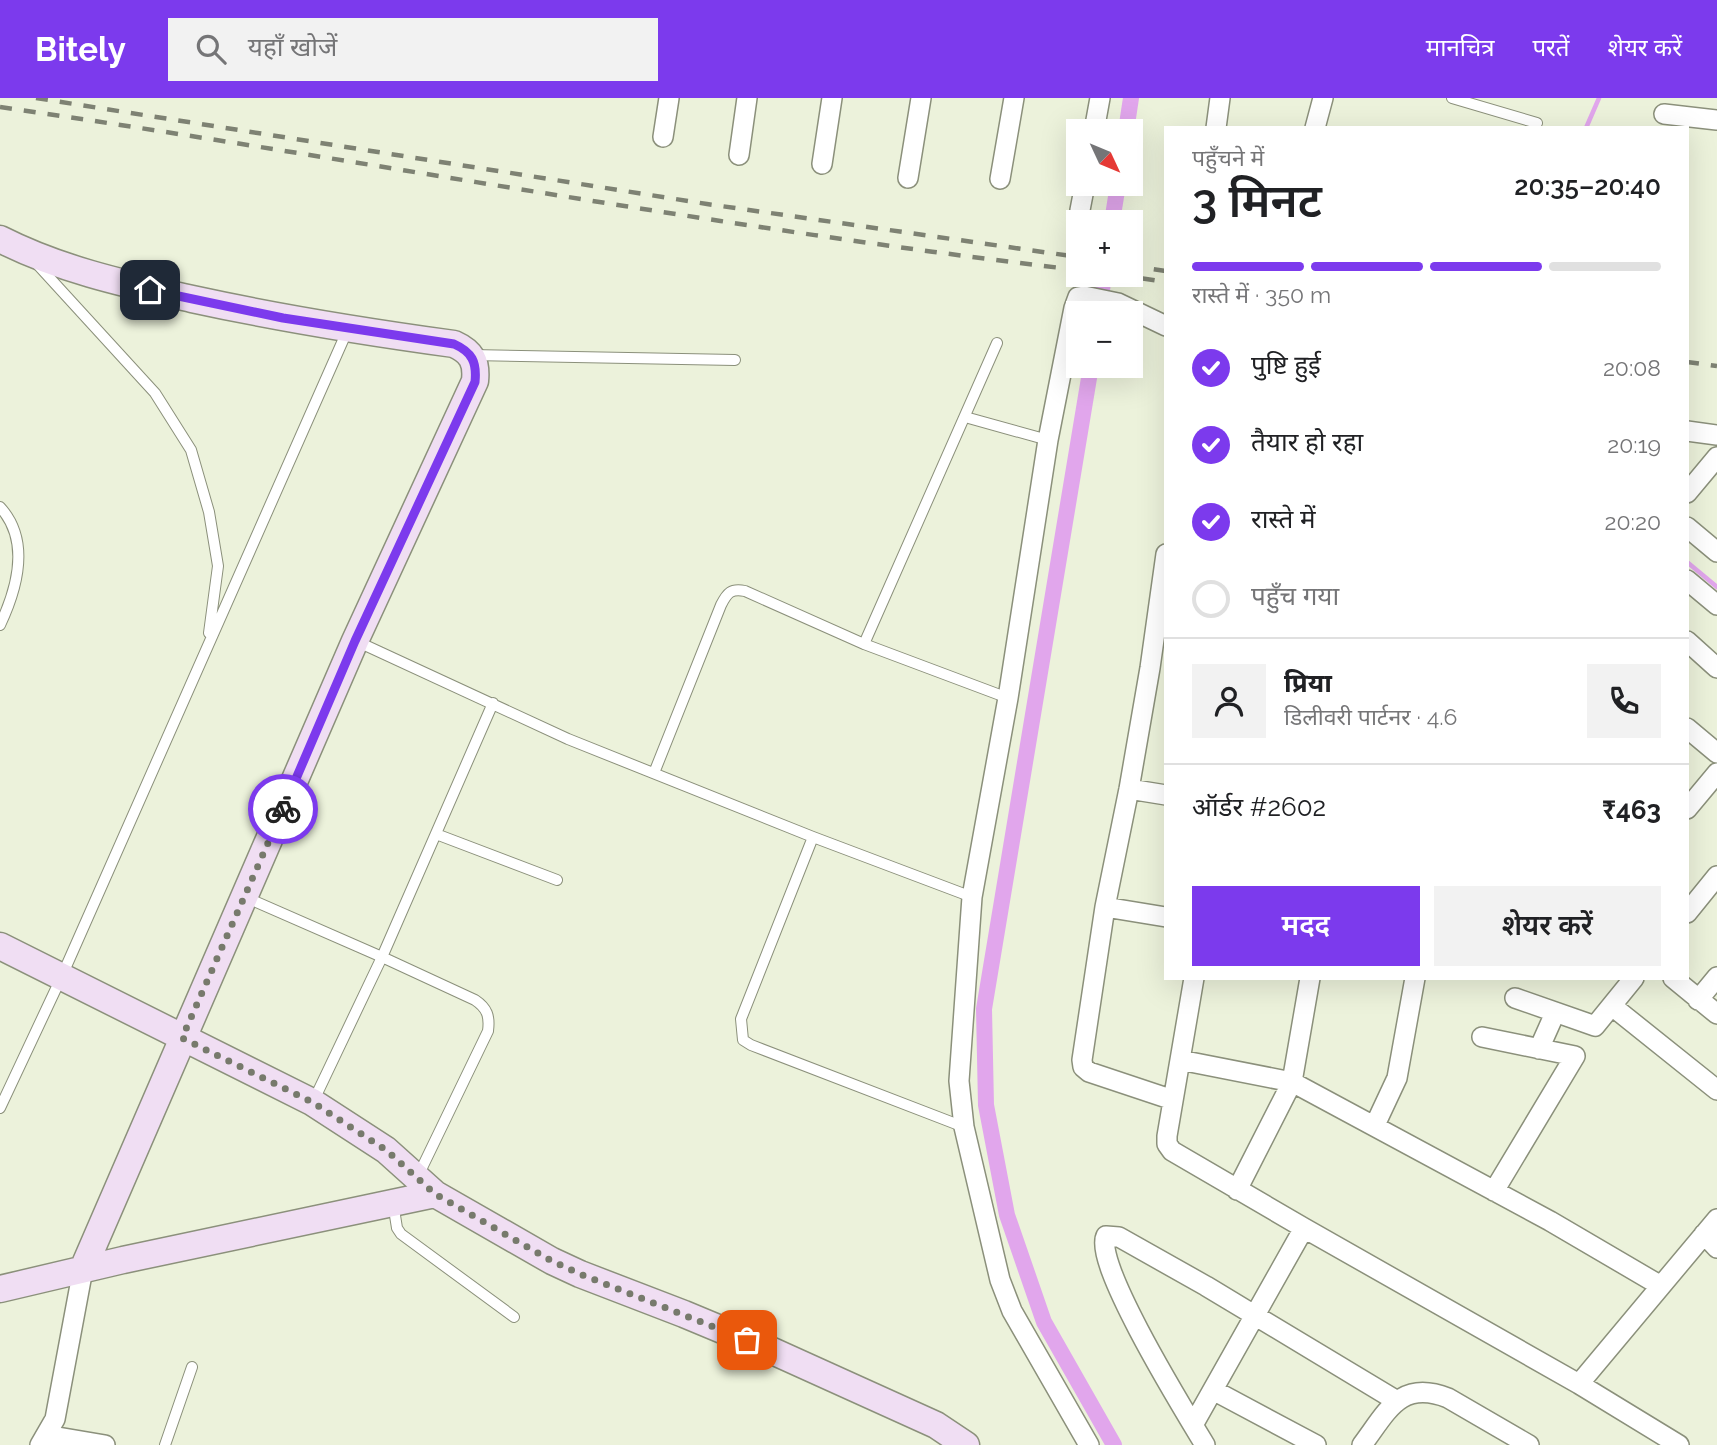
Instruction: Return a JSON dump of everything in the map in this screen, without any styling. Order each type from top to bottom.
[{"type":"street","points":[[663,137],[669,98]]},
{"type":"street","points":[[739,155],[747,98]]},
{"type":"street","points":[[822,164],[832,98]]},
{"type":"street","points":[[908,178],[921,98]]},
{"type":"street","points":[[1000,179],[1014,98]]},
{"type":"street","points":[[1096,119],[1100,98]]},
{"type":"street","points":[[1216,126],[1220,98]]},
{"type":"street","points":[[1316,126],[1323,98]]},
{"type":"street","points":[[1664,114],[1717,120]]},
{"type":"street","points":[[1080,210],[1083,196]]},
{"type":"street","points":[[0,239],[27,253],[75,271],[123,284],[283,318],[454,344],[472,355],[477,367],[475,382],[355,641],[83,1269],[55,1419],[43,1440],[105,1445]]},
{"type":"street","points":[[1089,1445],[1012,1311],[1000,1280],[964,1127],[959,1081],[960,1050],[972,897],[1008,698],[1048,440],[1074,308],[1079,297],[1088,297],[1118,303],[1164,325]]},
{"type":"street","points":[[1689,431],[1717,435]]},
{"type":"street","points":[[1689,491],[1715,463]]},
{"type":"street","points":[[1689,529],[1717,552]]},
{"type":"street","points":[[1689,582],[1717,605]]},
{"type":"street","points":[[1164,583],[1158,669],[1129,789],[1105,907],[1082,1049],[1083,1067],[1089,1072],[1173,1100]]},
{"type":"street","points":[[1689,643],[1717,667]]},
{"type":"street","points":[[1689,730],[1717,754]]},
{"type":"street","points":[[1689,806],[1717,773]]},
{"type":"street","points":[[1129,789],[1164,795]]},
{"type":"street","points":[[1689,911],[1717,876]]},
{"type":"street","points":[[1105,907],[1164,917]]},
{"type":"street","points":[[0,946],[312,1102],[386,1150],[426,1185],[561,1266],[768,1349],[936,1425],[966,1445]]},
{"type":"street","points":[[1698,1000],[1717,977]]},
{"type":"street","points":[[1194,980],[1167,1136],[1167,1144],[1172,1151],[1579,1384],[1679,1445]]},
{"type":"street","points":[[1237,1190],[1292,1082],[1310,980]]},
{"type":"street","points":[[1375,1125],[1397,1078],[1416,980]]},
{"type":"street","points":[[1674,980],[1717,1014]]},
{"type":"street","points":[[1515,998],[1595,1026],[1612,1006],[1625,982]]},
{"type":"street","points":[[1612,1006],[1717,1090]]},
{"type":"street","points":[[1539,1049],[1555,1013]]},
{"type":"street","points":[[1482,1037],[1575,1056],[1494,1191]]},
{"type":"street","points":[[1180,1060],[1292,1082],[1550,1221],[1661,1286]]},
{"type":"street","points":[[0,1289],[393,1203],[426,1185]]},
{"type":"street","points":[[1579,1384],[1661,1286],[1710,1241],[1717,1219]]},
{"type":"street","points":[[1193,1425],[1304,1228]]},
{"type":"street","points":[[1205,1445],[1156,1362],[1117,1286],[1106,1258],[1103,1240],[1106,1236],[1119,1237],[1397,1401]]},
{"type":"street","points":[[1213,1390],[1316,1445]]},
{"type":"street","points":[[1362,1445],[1397,1401],[1410,1392],[1435,1392],[1517,1443]]},
{"type":"lane","points":[[1452,98],[1537,123]]},
{"type":"lane","points":[[27,253],[155,393],[191,450],[209,512],[218,566],[207,646]]},
{"type":"lane","points":[[0,1108],[61,978],[348,329]]},
{"type":"lane","points":[[864,644],[997,343]]},
{"type":"lane","points":[[472,355],[735,360]]},
{"type":"lane","points":[[965,416],[1048,440]]},
{"type":"lane","points":[[0,507],[6,514],[18,543],[19,568],[12,599],[0,625]]},
{"type":"lane","points":[[654,773],[727,593],[736,589],[864,644],[1008,698]]},
{"type":"lane","points":[[355,641],[568,739],[972,897]]},
{"type":"lane","points":[[312,1102],[382,957],[492,703]]},
{"type":"lane","points":[[436,834],[558,880]]},
{"type":"lane","points":[[813,837],[741,1019],[743,1040],[964,1127]]},
{"type":"lane","points":[[245,897],[382,957],[485,1007],[489,1019],[488,1031],[426,1185]]},
{"type":"lane","points":[[393,1203],[394,1218],[401,1234],[514,1317]]},
{"type":"lane","points":[[165,1445],[192,1367]]},
{"type":"waterway","points":[[1128,119],[1131,98]]},
{"type":"waterway","points":[[1587,126],[1599,98]]},
{"type":"waterway","points":[[1114,210],[1116,196]]},
{"type":"waterway","points":[[1101,301],[1102,287]]},
{"type":"waterway","points":[[1089,378],[984,1009],[986,1105],[1007,1215],[1044,1322],[1114,1445]]},
{"type":"waterway","points":[[1689,564],[1717,587]]},
{"type":"railway","points":[[36,98],[707,204],[1066,255]]},
{"type":"railway","points":[[0,107],[673,214],[1066,268]]},
{"type":"railway","points":[[1143,268],[1164,271]]},
{"type":"railway","points":[[1143,279],[1164,282]]},
{"type":"railway","points":[[1689,362],[1717,366]]},
{"type":"way so far","points":[[283,809],[182,1038],[312,1102],[386,1150],[435,1194],[552,1261],[747,1340]]},
{"type":"route","points":[[150,290],[283,318],[454,344],[472,355],[477,367],[475,382],[355,641],[283,809]]}]
